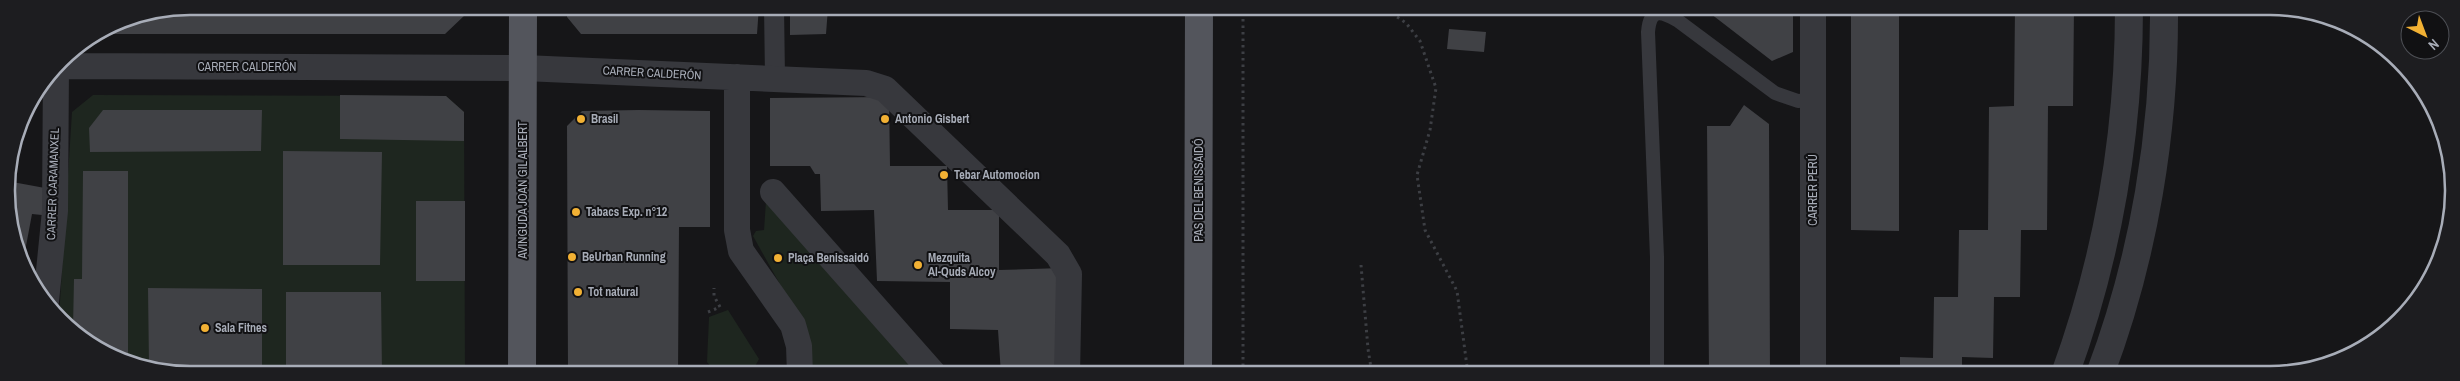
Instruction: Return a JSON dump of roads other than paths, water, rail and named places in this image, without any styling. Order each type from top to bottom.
[{"type":"main road","name":"AVINGUDA JOAN GIL ALBERT","points":[[522,366],[524,15]]},
{"type":"main road","name":"PAS DEL BENISSAIDÓ","points":[[1198,366],[1199,15]]},
{"type":"street","points":[[774,15],[775,78]]},
{"type":"street","name":"CARRER PERÚ","points":[[1813,15],[1813,366]]},
{"type":"street","points":[[2068,366],[2097,274],[2113,196],[2127,93],[2129,15]]},
{"type":"street","points":[[2103,366],[2126,293],[2139,240],[2154,163],[2163,76],[2164,15]]},
{"type":"street","name":"CARRER CALDERÓN","points":[[65,67],[524,68],[866,82],[885,89],[1058,254],[1069,274],[1067,366]]},
{"type":"street","points":[[737,76],[737,230],[741,251],[793,325],[799,346],[800,366]]},
{"type":"street","name":"CARRER CARAMANXEL","points":[[47,291],[55,210],[56,78]]},
{"type":"street","points":[[773,192],[927,366]]},
{"type":"lane","points":[[1653,15],[1649,22],[1657,257],[1657,366]]},
{"type":"lane","points":[[1668,15],[1775,93],[1798,101],[1813,100]]},
{"type":"place","name":"Brasil","points":[[581,119]]},
{"type":"place","name":"Antonio Gisbert","points":[[885,119]]},
{"type":"place","name":"Tebar Automocion","points":[[944,175]]},
{"type":"place","name":"Tabacs Exp. n°12","points":[[576,212]]},
{"type":"place","name":"BeUrban Running","points":[[572,257]]},
{"type":"place","name":"Plaça Benissaidó","points":[[778,258]]},
{"type":"place","name":"Mezquita Al-Quds Alcoy","points":[[918,265]]},
{"type":"place","name":"Tot natural","points":[[578,292]]},
{"type":"place","name":"Sala Fitnes","points":[[205,328]]}]
